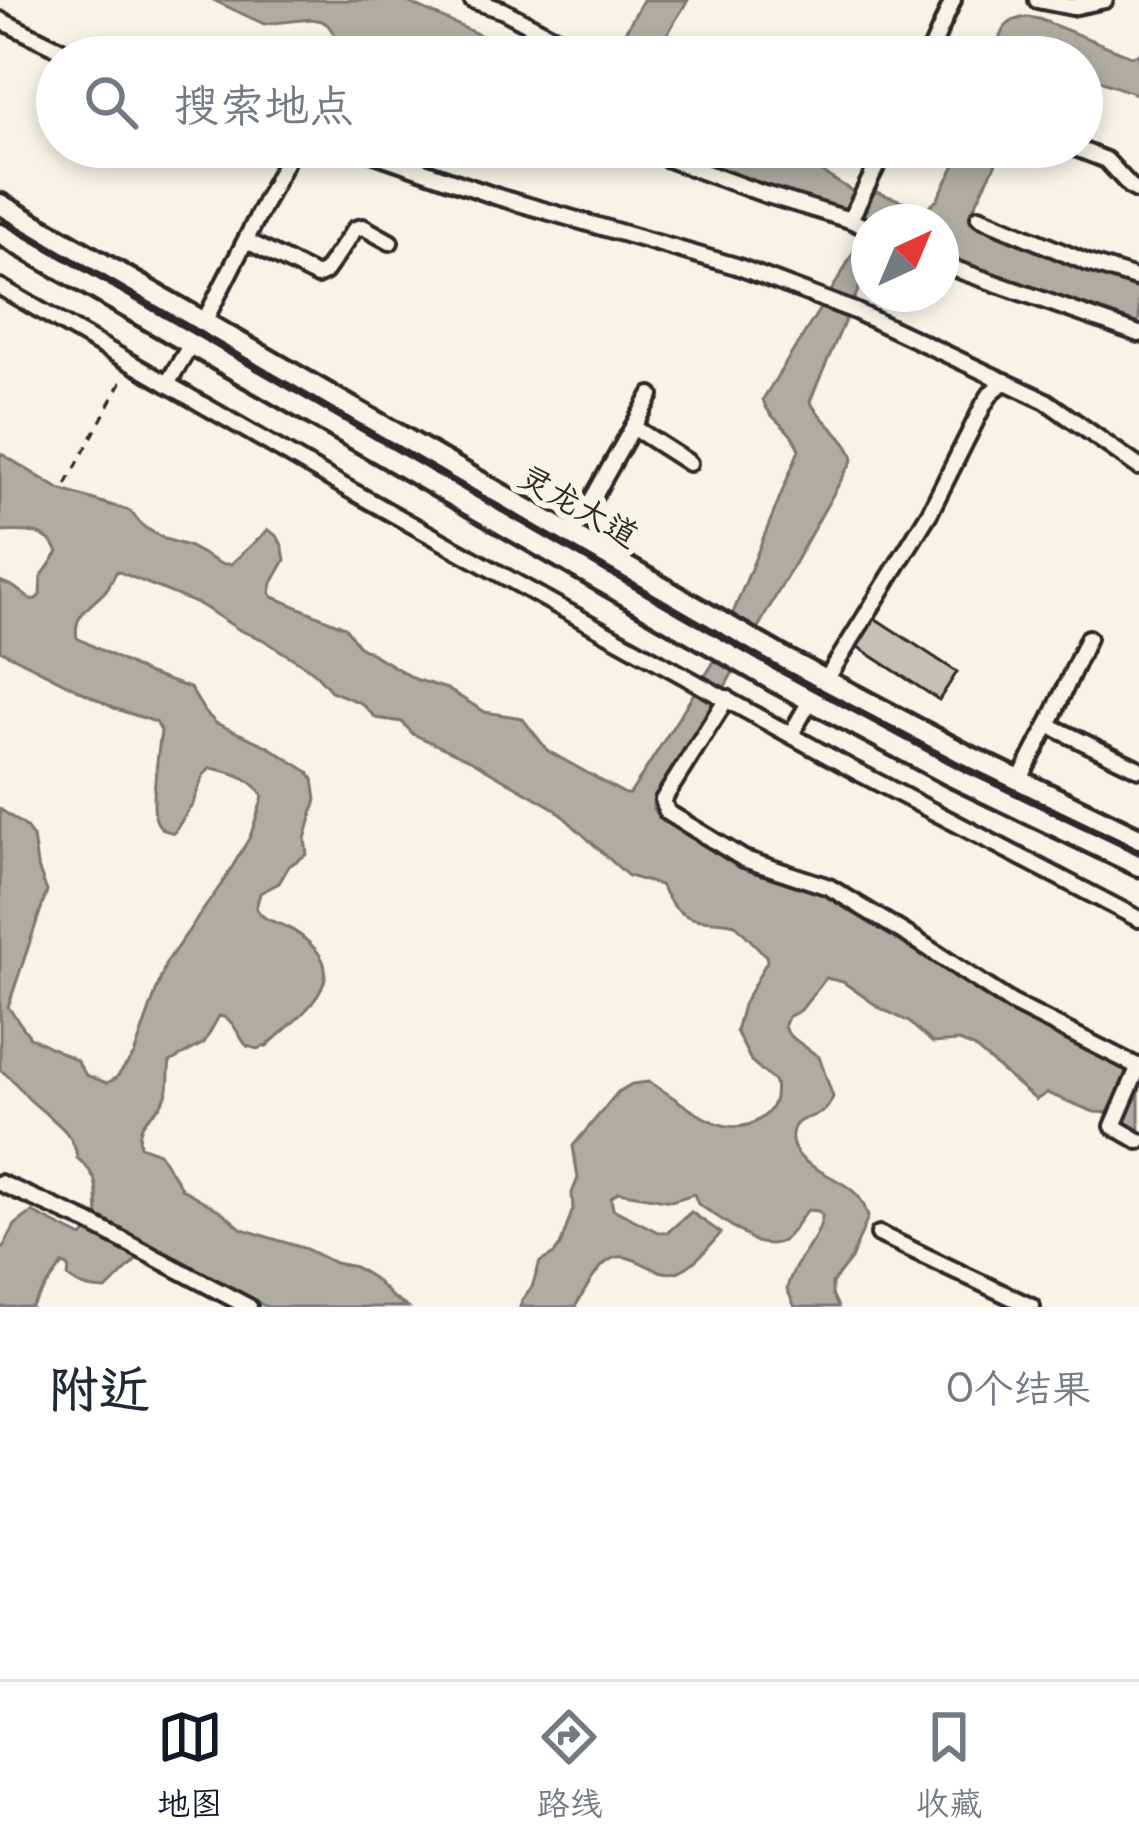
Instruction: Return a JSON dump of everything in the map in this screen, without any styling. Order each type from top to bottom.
[{"type":"main road","name":"灵龙大道","points":[[0,204],[773,651],[1019,781],[1139,838]]},
{"type":"main road","name":"灵龙大道","points":[[0,234],[810,701],[1139,866]]},
{"type":"street","points":[[472,0],[551,36]]},
{"type":"street","points":[[937,36],[953,0]]},
{"type":"street","points":[[1037,0],[1072,7],[1105,0]]},
{"type":"street","points":[[0,20],[36,38]]},
{"type":"street","points":[[1103,159],[1139,191]]},
{"type":"street","points":[[205,322],[283,168]]},
{"type":"street","points":[[415,168],[736,266],[855,310],[1062,411],[1139,467]]},
{"type":"street","points":[[689,168],[851,216]]},
{"type":"street","points":[[858,204],[876,168]]},
{"type":"street","points":[[979,217],[1139,279]]},
{"type":"street","points":[[247,241],[314,276],[326,272],[355,229],[363,227],[390,242]]},
{"type":"street","points":[[959,270],[1139,334]]},
{"type":"street","points":[[0,287],[392,513],[791,734],[1139,919]]},
{"type":"street","points":[[167,384],[190,344]]},
{"type":"street","points":[[826,680],[930,512],[984,404],[1005,381]]},
{"type":"street","points":[[572,535],[650,395]]},
{"type":"street","points":[[633,427],[689,463]]},
{"type":"street","points":[[1019,781],[1088,638]]},
{"type":"street","points":[[725,697],[663,800],[667,812],[744,859],[829,887],[1012,1004],[1137,1070],[1115,1121],[1139,1141]]},
{"type":"street","points":[[791,734],[810,701]]},
{"type":"street","points":[[1048,725],[1139,769]]},
{"type":"street","points":[[0,1183],[88,1222],[249,1307]]},
{"type":"street","points":[[879,1234],[1032,1307]]},
{"type":"path","points":[[66,485],[132,363]]},
{"type":"shaded area","points":[[213,0],[403,0],[482,36],[336,36],[328,25],[312,19],[264,24]]},
{"type":"shaded area","points":[[643,0],[688,0],[666,36],[623,36]]},
{"type":"shaded area","points":[[1019,18],[1039,19],[1081,36],[1000,36]]},
{"type":"shaded area","points":[[1103,45],[1131,56],[1139,54],[1139,95],[1103,82]]},
{"type":"shaded area","points":[[709,168],[815,168],[865,199],[871,190],[910,204],[828,207]]},
{"type":"shaded area","points":[[953,168],[994,168],[973,217],[1139,283],[1139,326],[959,264],[959,204],[931,204]]},
{"type":"shaded area","points":[[851,256],[851,306],[810,401],[853,459],[653,809],[736,860],[809,883],[902,935],[1018,1014],[1122,1065],[1130,1077],[1139,1074],[1139,1133],[1115,1113],[1094,1112],[1047,1093],[1036,1100],[974,1047],[959,1041],[933,1043],[909,1022],[843,982],[826,978],[784,1027],[819,1057],[833,1097],[824,1111],[796,1124],[793,1145],[805,1161],[854,1192],[868,1217],[851,1259],[832,1283],[838,1307],[795,1307],[787,1289],[821,1224],[818,1211],[808,1210],[783,1241],[768,1244],[756,1242],[698,1204],[694,1194],[671,1201],[618,1192],[611,1198],[613,1209],[658,1232],[668,1232],[691,1212],[721,1233],[679,1271],[661,1271],[617,1257],[598,1270],[575,1307],[520,1307],[540,1262],[560,1246],[573,1209],[578,1178],[573,1146],[618,1092],[648,1082],[703,1117],[733,1127],[748,1125],[770,1110],[775,1082],[751,1061],[736,1031],[766,956],[735,924],[684,915],[660,885],[628,876],[555,809],[472,761],[413,734],[402,722],[376,718],[361,703],[331,691],[313,671],[201,605],[117,571],[81,616],[77,638],[149,674],[190,688],[216,723],[267,746],[313,779],[316,800],[305,839],[307,854],[289,866],[279,883],[260,893],[256,908],[316,950],[325,977],[312,1002],[267,1046],[247,1046],[232,1024],[219,1016],[204,1043],[170,1062],[167,1093],[144,1122],[140,1146],[159,1153],[182,1189],[242,1229],[355,1267],[407,1307],[267,1307],[98,1217],[94,1178],[77,1158],[71,1139],[0,1070],[0,809],[33,837],[47,891],[8,1007],[30,1037],[76,1060],[86,1075],[107,1083],[134,1055],[166,963],[250,837],[263,797],[248,780],[210,768],[174,833],[164,830],[157,822],[154,804],[161,731],[156,722],[116,709],[0,650],[0,581],[36,599],[41,577],[58,552],[41,535],[0,532],[0,453],[59,489],[130,511],[144,527],[221,564],[231,564],[268,530],[279,539],[285,560],[272,583],[273,597],[345,627],[358,645],[415,679],[447,689],[485,712],[522,718],[548,751],[630,794],[712,665],[799,450],[763,399]]},
{"type":"shaded area","points":[[32,1212],[82,1237],[89,1229],[139,1257],[106,1290],[77,1284],[63,1264],[31,1307],[0,1307],[0,1247],[15,1225]]},
{"type":"building","points":[[873,617],[957,672],[939,700],[855,645]]}]
